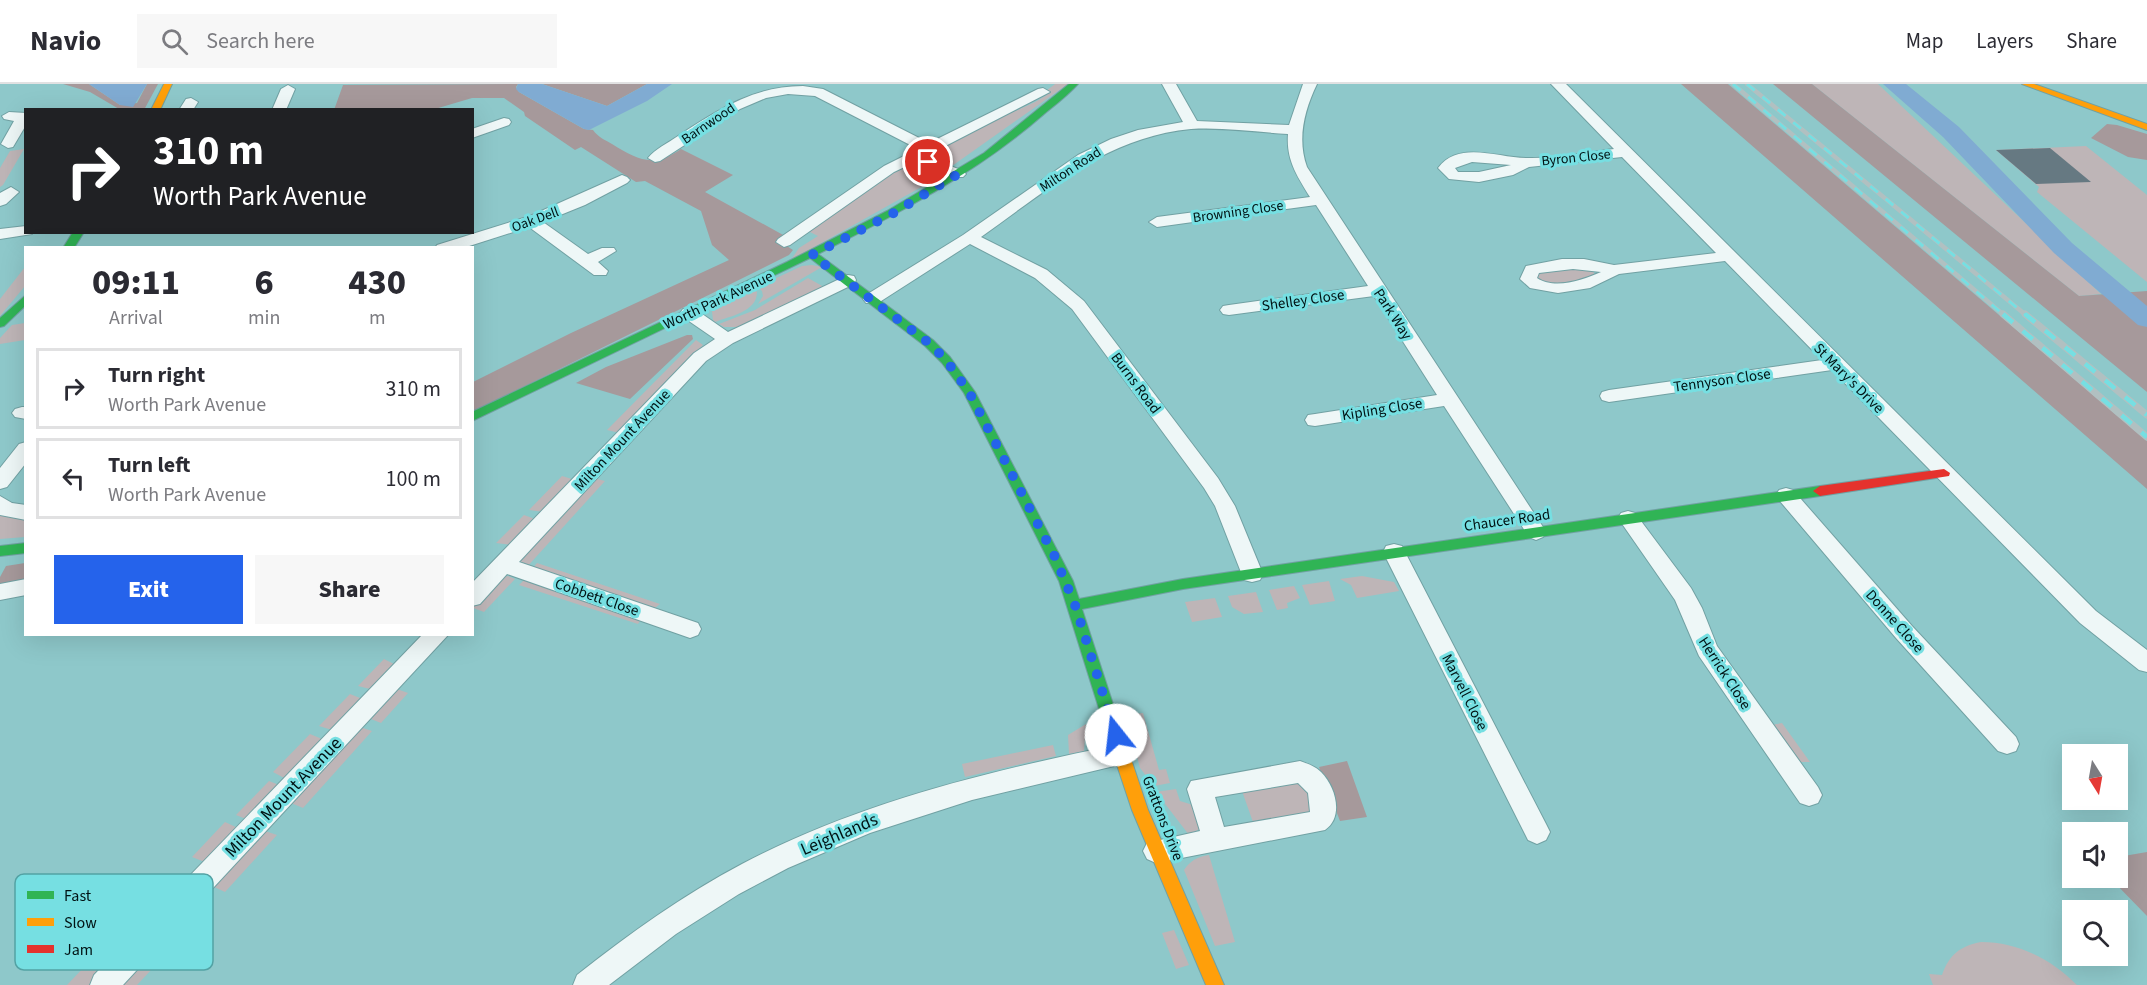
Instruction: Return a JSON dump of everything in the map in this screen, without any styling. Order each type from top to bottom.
[{"type":"street","points":[[156,108],[168,84]]},
{"type":"street","name":"Worth Park Avenue","points":[[474,416],[812,255],[892,214],[958,174],[1020,132],[1074,84]]},
{"type":"street","points":[[1169,84],[1192,125]]},
{"type":"street","name":"Park Way","points":[[1310,84],[1296,130],[1293,147],[1296,161],[1536,532]]},
{"type":"street","name":"St Mary's Drive","points":[[1558,84],[2088,617],[2147,663]]},
{"type":"street","points":[[2026,84],[2147,127]]},
{"type":"street","name":"Barnwood","points":[[655,158],[746,98],[763,91],[786,87],[818,92],[927,148]]},
{"type":"street","points":[[280,108],[288,89]]},
{"type":"street","points":[[784,242],[866,184],[913,156],[1043,92]]},
{"type":"street","points":[[4,151],[23,117],[9,116]]},
{"type":"street","points":[[485,134],[504,122]]},
{"type":"street","name":"Milton Road","points":[[872,299],[969,238],[1075,163],[1099,149],[1143,133],[1192,125],[1296,130]]},
{"type":"street","points":[[4,151],[24,143]]},
{"type":"street","name":"Byron Close","points":[[1526,163],[1625,152]]},
{"type":"street","points":[[913,156],[958,174]]},
{"type":"street","name":"Oak Dell","points":[[448,246],[468,237],[531,221],[622,180]]},
{"type":"street","points":[[585,183],[599,192]]},
{"type":"street","name":"Browning Close","points":[[1157,222],[1320,200]]},
{"type":"street","points":[[531,221],[594,266],[608,251]]},
{"type":"street","points":[[0,234],[24,231]]},
{"type":"street","name":"Burns Road","points":[[969,238],[1041,272],[1078,305],[1211,483],[1225,506],[1252,574]]},
{"type":"street","name":"Grattons Drive","points":[[812,255],[929,343],[946,360],[969,392],[1055,557],[1075,605],[1122,755],[1156,851],[1215,985]]},
{"type":"street","points":[[1614,270],[1729,256]]},
{"type":"street","name":"Milton Mount Avenue","points":[[474,596],[700,357],[726,339],[848,280]]},
{"type":"street","name":"Shelley Close","points":[[1229,310],[1378,290]]},
{"type":"street","points":[[0,324],[24,300]]},
{"type":"street","points":[[689,313],[726,339]]},
{"type":"street","name":"Tennyson Close","points":[[1609,396],[1835,364]]},
{"type":"street","name":"Kipling Close","points":[[1315,420],[1450,399]]},
{"type":"street","points":[[0,482],[24,452]]},
{"type":"street","name":"Chaucer Road","points":[[1075,605],[1139,592],[1394,552],[1944,473]]},
{"type":"street","name":"Donne Close","points":[[1786,495],[1896,623],[2007,744]]},
{"type":"street","points":[[0,503],[6,509],[24,513]]},
{"type":"street","name":"Herrick Close","points":[[1628,518],[1683,594],[1691,608],[1707,650],[1809,795]]},
{"type":"street","points":[[0,551],[24,548]]},
{"type":"street","name":"Marvell Close","points":[[1394,552],[1537,832]]},
{"type":"street","name":"Cobbett Close","points":[[504,565],[690,629]]},
{"type":"street","points":[[0,592],[24,587]]},
{"type":"street","name":"Milton Mount Avenue","points":[[210,874],[436,636]]},
{"type":"street","name":"Leighlands","points":[[587,985],[646,938],[707,899],[752,872],[804,848],[870,820],[969,788],[1122,755]]},
{"type":"street","points":[[1156,851],[1215,840]]},
{"type":"street","name":"Milton Mount Avenue","points":[[104,985],[118,970]]},
{"type":"shaded area","points":[[63,84],[89,84],[120,105],[137,103],[147,84],[158,84],[145,108],[117,108],[90,92]]},
{"type":"shaded area","points":[[518,84],[516,87],[519,92],[584,129],[593,130],[604,140],[638,158],[654,160],[681,149],[733,175],[705,192],[785,236],[779,241],[793,250],[789,255],[474,412],[474,382],[571,333],[729,260],[712,245],[701,211],[645,181],[636,182],[581,147],[575,150],[525,116],[524,112],[504,98],[472,98],[438,108],[335,108],[343,85]]},
{"type":"shaded area","points":[[542,84],[647,84],[607,106]]},
{"type":"shaded area","points":[[1055,84],[1068,84],[952,166],[927,156],[927,153],[934,148],[1035,102],[1047,95],[1046,91]]},
{"type":"shaded area","points":[[1681,84],[1728,84],[2147,441],[2147,489]]},
{"type":"shaded area","points":[[1773,84],[1812,84],[2079,296],[2147,291],[2147,392]]},
{"type":"shaded area","points":[[1812,84],[1878,84],[2101,294],[2079,296]]},
{"type":"shaded area","points":[[2107,124],[2147,134],[2147,160],[2128,157],[2091,138]]},
{"type":"shaded area","points":[[2086,146],[2147,195],[2147,282],[2037,192],[2039,187],[1996,150]]},
{"type":"shaded area","points":[[24,149],[0,187],[0,168],[10,151]]},
{"type":"shaded area","points":[[917,162],[936,169],[941,176],[791,260],[799,248],[818,236],[808,231],[877,181],[906,165]]},
{"type":"shaded area","points":[[802,266],[822,267],[758,304],[763,296],[762,291],[757,287]]},
{"type":"shaded area","points":[[24,268],[24,287],[0,316],[0,299]]},
{"type":"shaded area","points":[[1567,268],[1592,269],[1596,277],[1560,284],[1538,281],[1536,277],[1542,272]]},
{"type":"shaded area","points":[[808,278],[824,287],[738,327],[724,327],[719,324],[755,310]]},
{"type":"shaded area","points":[[753,289],[757,292],[756,299],[748,309],[715,322],[713,320],[712,311]]},
{"type":"shaded area","points":[[24,323],[24,340],[0,344],[0,338],[12,325]]},
{"type":"shaded area","points":[[692,335],[693,339],[630,399],[576,383],[606,367]]},
{"type":"shaded area","points":[[696,340],[703,345],[620,433],[607,430]]},
{"type":"shaded area","points":[[562,476],[572,479],[573,482],[544,512],[529,510]]},
{"type":"shaded area","points":[[593,478],[605,481],[526,568],[520,560]]},
{"type":"shaded area","points":[[0,514],[24,519],[24,537],[0,539]]},
{"type":"shaded area","points":[[524,515],[535,519],[511,545],[496,543]]},
{"type":"shaded area","points":[[24,563],[24,583],[0,587],[0,577],[6,566]]},
{"type":"shaded area","points":[[537,563],[660,604],[655,608],[532,569]]},
{"type":"shaded area","points":[[508,576],[515,579],[484,612],[474,608],[474,603],[502,577]]},
{"type":"shaded area","points":[[1362,576],[1394,582],[1399,591],[1357,598],[1351,585],[1340,579]]},
{"type":"shaded area","points":[[526,578],[642,618],[638,624],[519,585]]},
{"type":"shaded area","points":[[1329,581],[1335,601],[1310,605],[1302,585]]},
{"type":"shaded area","points":[[1294,586],[1300,598],[1287,603],[1288,608],[1277,610],[1269,590]]},
{"type":"shaded area","points":[[1256,592],[1263,612],[1244,614],[1232,607],[1228,596]]},
{"type":"shaded area","points":[[1215,598],[1222,617],[1192,622],[1185,602]]},
{"type":"shaded area","points":[[384,659],[396,665],[370,689],[358,686]]},
{"type":"shaded area","points":[[394,688],[408,693],[381,723],[366,717]]},
{"type":"shaded area","points":[[350,694],[360,698],[360,702],[332,730],[319,726]]},
{"type":"shaded area","points":[[1143,713],[1159,770],[1166,769],[1170,783],[1154,786],[1140,768],[1126,715]]},
{"type":"shaded area","points":[[1782,723],[1810,762],[1797,762],[1766,726]]},
{"type":"shaded area","points":[[1086,724],[1084,751],[1069,754],[1068,735]]},
{"type":"shaded area","points":[[360,727],[372,731],[303,808],[291,803]]},
{"type":"shaded area","points":[[310,734],[322,739],[291,776],[284,778],[273,772]]},
{"type":"shaded area","points":[[1053,745],[1056,756],[965,777],[962,764]]},
{"type":"shaded area","points":[[1347,761],[1367,817],[1340,821],[1319,767]]},
{"type":"shaded area","points":[[269,781],[279,785],[246,819],[236,815]]},
{"type":"shaded area","points":[[1295,782],[1303,784],[1313,799],[1310,814],[1254,825],[1242,791]]},
{"type":"shaded area","points":[[1176,789],[1180,801],[1193,805],[1201,828],[1189,835],[1156,792]]},
{"type":"shaded area","points":[[225,822],[240,829],[207,863],[192,857]]},
{"type":"shaded area","points":[[265,831],[277,835],[225,892],[213,885]]},
{"type":"shaded area","points":[[2147,852],[2147,916],[2120,888],[2128,888],[2128,855]]},
{"type":"shaded area","points":[[1209,855],[1235,942],[1215,946],[1184,870],[1195,860]]},
{"type":"shaded area","points":[[1174,930],[1189,965],[1176,969],[1162,933]]},
{"type":"shaded area","points":[[1981,942],[2008,945],[2033,954],[2056,967],[2077,985],[1933,985],[1929,974],[1942,975],[1956,952]]},
{"type":"shaded area","points":[[81,970],[106,971],[92,985],[67,985]]},
{"type":"shaded area","points":[[133,970],[151,970],[137,985],[119,985]]},
{"type":"water","points":[[89,84],[147,84],[133,107],[120,105]]},
{"type":"water","points":[[518,84],[542,84],[607,106],[647,84],[672,84],[647,101],[589,130],[519,92],[516,89]]},
{"type":"building","points":[[2050,148],[2091,182],[2036,184],[1996,150]]},
{"type":"waterway","points":[[1893,84],[1951,132],[2063,248],[2147,319]]},
{"type":"railway","points":[[1733,84],[2005,316]]},
{"type":"railway","points":[[1747,84],[2027,316]]},
{"type":"railway","points":[[2003,314],[2147,437]]},
{"type":"railway","points":[[2025,314],[2147,415]]},
{"type":"traffic: fast","points":[[474,416],[791,264],[891,213],[987,155],[1074,84]]},
{"type":"traffic: fast","points":[[69,246],[78,234]]},
{"type":"traffic: fast","points":[[812,255],[929,343],[946,360],[969,392],[1066,581],[1119,747]]},
{"type":"traffic: fast","points":[[0,324],[24,300]]},
{"type":"traffic: fast","points":[[1075,605],[1183,584],[1820,491]]},
{"type":"traffic: fast","points":[[0,551],[24,548]]},
{"type":"traffic: slow","points":[[156,108],[168,84]]},
{"type":"traffic: slow","points":[[2026,84],[2147,127]]},
{"type":"traffic: slow","points":[[1119,747],[1140,810],[1215,985]]},
{"type":"traffic: jam","points":[[1820,491],[1944,473]]},
{"type":"route","points":[[928,162],[958,174],[892,214],[812,255],[929,343],[946,360],[969,392],[1066,581],[1116,735]]}]
